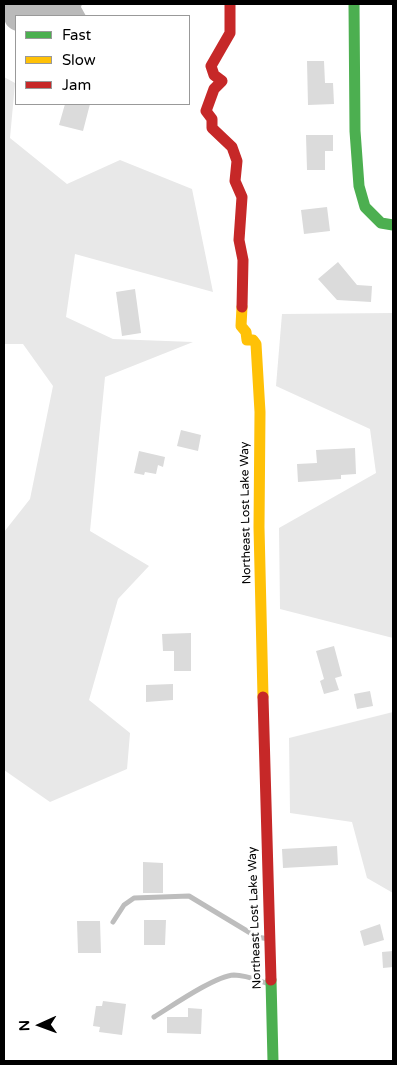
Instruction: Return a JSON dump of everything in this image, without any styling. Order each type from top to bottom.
[{"type":"street","name":"Northeast Lost Lake Way","points":[[230,4],[232,16],[229,42],[211,66],[214,75],[222,81],[214,89],[206,111],[212,119],[212,128],[232,147],[237,161],[235,181],[242,197],[239,240],[243,260],[241,326],[246,332],[246,340],[253,340],[256,344],[256,367],[259,376],[258,500],[273,1061]]},
{"type":"street","points":[[354,4],[354,131],[359,186],[365,207],[381,223],[393,225]]},
{"type":"lane","points":[[113,922],[124,905],[134,898],[189,896],[257,937],[269,939]]},
{"type":"lane","points":[[154,1017],[209,985],[233,975],[248,976],[271,985]]},
{"type":"shaded area","points":[[4,4],[82,4],[81,7],[85,15],[15,15],[15,31],[8,27],[4,17]]},
{"type":"shaded area","points":[[4,77],[15,83],[10,138],[67,184],[120,160],[192,189],[213,292],[75,254],[66,317],[113,339],[193,342],[105,377],[90,531],[149,566],[118,599],[89,700],[130,733],[127,769],[50,802],[4,770],[4,532],[30,499],[53,386],[23,344],[4,344]]},
{"type":"shaded area","points":[[393,313],[393,638],[280,609],[279,528],[376,473],[370,429],[276,386],[282,314]]},
{"type":"shaded area","points":[[393,712],[393,893],[367,878],[352,822],[290,813],[289,738]]},
{"type":"building","points":[[307,61],[324,61],[325,83],[333,83],[334,104],[308,105]]},
{"type":"building","points":[[65,105],[90,105],[83,131],[59,125]]},
{"type":"building","points":[[306,135],[333,135],[333,151],[325,151],[325,170],[307,170]]},
{"type":"building","points":[[327,207],[330,231],[304,234],[301,210]]},
{"type":"building","points":[[338,262],[357,285],[372,286],[371,302],[337,300],[318,279]]},
{"type":"building","points":[[135,289],[141,333],[122,336],[116,292]]},
{"type":"building","points":[[181,430],[201,435],[198,451],[177,446]]},
{"type":"building","points":[[355,448],[356,474],[341,475],[341,479],[298,482],[297,464],[317,463],[316,450]]},
{"type":"building","points":[[139,451],[165,457],[163,467],[158,465],[156,474],[145,472],[144,475],[134,473]]},
{"type":"building","points":[[191,633],[191,671],[174,671],[174,651],[163,651],[162,634]]},
{"type":"building","points":[[334,646],[342,676],[335,678],[339,690],[324,694],[320,681],[324,679],[316,651]]},
{"type":"building","points":[[173,684],[173,700],[146,702],[146,685]]},
{"type":"building","points":[[370,691],[373,706],[357,709],[354,694]]},
{"type":"building","points":[[337,846],[338,865],[283,868],[282,849]]},
{"type":"building","points":[[143,862],[163,863],[163,893],[143,893]]},
{"type":"building","points":[[144,920],[166,920],[165,945],[144,945]]},
{"type":"building","points":[[77,921],[100,921],[101,953],[78,953]]},
{"type":"building","points":[[380,924],[384,940],[364,946],[360,931]]},
{"type":"building","points":[[393,951],[393,967],[383,968],[382,952]]},
{"type":"building","points":[[103,1001],[126,1004],[122,1035],[99,1032],[100,1027],[93,1026],[96,1006],[102,1006]]},
{"type":"building","points":[[188,1008],[202,1009],[201,1034],[167,1033],[167,1017],[188,1017]]},
{"type":"traffic: fast","points":[[354,4],[355,131],[359,186],[365,207],[381,223],[393,225]]},
{"type":"traffic: fast","points":[[271,980],[273,1061]]},
{"type":"traffic: slow","points":[[242,307],[241,326],[246,332],[247,340],[253,340],[256,344],[260,412],[259,527],[263,697]]},
{"type":"traffic: jam","points":[[230,4],[230,33],[211,66],[214,75],[222,81],[214,89],[206,111],[212,119],[212,128],[232,147],[237,161],[235,181],[242,197],[239,240],[243,260],[242,307]]},
{"type":"traffic: jam","points":[[263,697],[271,980]]}]
